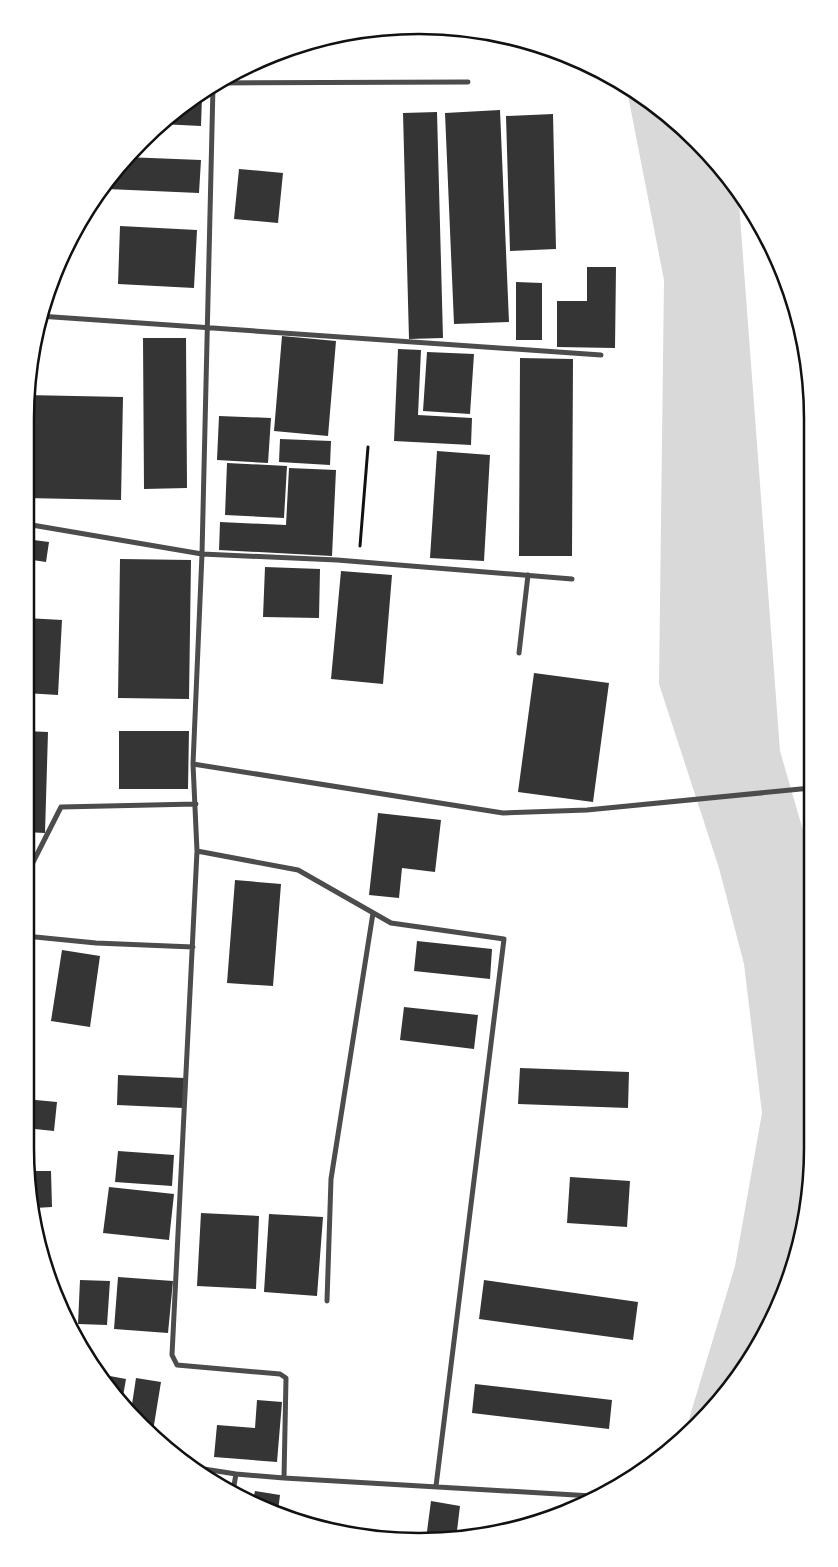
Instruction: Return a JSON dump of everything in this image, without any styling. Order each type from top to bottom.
[{"type":"street","points":[[230,83],[468,82]]},
{"type":"street","points":[[213,94],[202,554],[193,764],[197,851],[172,1355],[177,1365],[280,1374],[286,1378],[284,1478]]},
{"type":"street","points":[[48,317],[601,355]]},
{"type":"street","points":[[34,525],[202,554],[359,562],[572,579]]},
{"type":"street","points":[[519,653],[528,575]]},
{"type":"street","points":[[193,764],[503,813],[588,810],[804,789]]},
{"type":"street","points":[[34,860],[61,807],[196,804]]},
{"type":"street","points":[[197,851],[298,870],[391,923],[504,939],[436,1486]]},
{"type":"street","points":[[327,1302],[330,1179],[373,913]]},
{"type":"street","points":[[34,937],[96,943],[193,947]]},
{"type":"street","points":[[206,1469],[236,1474],[284,1478],[585,1496]]},
{"type":"street","points":[[235,1486],[236,1474]]},
{"type":"path","points":[[359,562],[368,447]]},
{"type":"shaded area","points":[[628,96],[654,113],[673,129],[709,165],[739,205],[780,751],[804,834],[804,1148],[801,1198],[797,1223],[784,1272],[765,1318],[753,1341],[725,1383],[686,1425],[735,1266],[762,1113],[744,964],[719,868],[659,684],[664,280]]},
{"type":"building","points":[[202,101],[201,126],[170,125]]},
{"type":"building","points":[[500,110],[509,322],[454,324],[445,113]]},
{"type":"building","points":[[437,112],[443,338],[409,339],[403,113]]},
{"type":"building","points":[[553,114],[556,249],[510,251],[506,116]]},
{"type":"building","points":[[137,157],[201,160],[199,193],[110,189]]},
{"type":"building","points":[[239,169],[283,173],[278,223],[234,219]]},
{"type":"building","points":[[120,226],[197,230],[194,288],[118,284]]},
{"type":"building","points":[[587,267],[616,267],[615,348],[557,347],[557,301],[587,301]]},
{"type":"building","points":[[516,282],[542,283],[542,340],[516,340]]},
{"type":"building","points":[[282,336],[336,341],[328,436],[274,431]]},
{"type":"building","points":[[143,338],[186,338],[187,488],[144,489]]},
{"type":"building","points":[[398,349],[421,350],[418,415],[472,418],[471,445],[394,441]]},
{"type":"building","points":[[427,352],[474,354],[470,414],[423,411]]},
{"type":"building","points":[[520,358],[573,359],[572,556],[519,556]]},
{"type":"building","points":[[35,395],[123,397],[121,500],[34,498]]},
{"type":"building","points":[[219,416],[271,418],[268,463],[217,460]]},
{"type":"building","points":[[280,439],[331,441],[330,465],[279,462]]},
{"type":"building","points":[[437,451],[490,455],[484,561],[430,558]]},
{"type":"building","points":[[227,463],[287,466],[284,518],[225,515]]},
{"type":"building","points":[[289,468],[336,470],[332,556],[219,550],[220,522],[286,525]]},
{"type":"building","points":[[34,540],[49,542],[46,562],[34,560]]},
{"type":"building","points":[[120,559],[191,560],[189,699],[118,698]]},
{"type":"building","points":[[265,567],[320,569],[319,618],[263,617]]},
{"type":"building","points":[[341,571],[392,575],[383,684],[331,679]]},
{"type":"building","points":[[34,618],[62,620],[58,695],[34,694]]},
{"type":"building","points":[[534,673],[609,683],[593,802],[518,792]]},
{"type":"building","points":[[34,731],[48,732],[45,833],[34,832]]},
{"type":"building","points":[[119,731],[189,731],[188,789],[119,789]]},
{"type":"building","points":[[378,813],[441,820],[435,872],[402,868],[399,898],[369,895]]},
{"type":"building","points":[[235,880],[281,884],[273,986],[227,983]]},
{"type":"building","points":[[417,941],[492,949],[490,979],[414,971]]},
{"type":"building","points":[[62,950],[100,956],[90,1027],[51,1021]]},
{"type":"building","points":[[404,1007],[478,1015],[474,1049],[400,1040]]},
{"type":"building","points":[[520,1068],[629,1072],[628,1108],[518,1104]]},
{"type":"building","points":[[118,1075],[184,1078],[183,1108],[117,1105]]},
{"type":"building","points":[[34,1100],[57,1102],[54,1131],[34,1129]]},
{"type":"building","points":[[118,1151],[174,1155],[172,1186],[115,1182]]},
{"type":"building","points":[[35,1171],[51,1171],[52,1207],[39,1208]]},
{"type":"building","points":[[570,1177],[630,1181],[627,1227],[567,1223]]},
{"type":"building","points":[[109,1187],[174,1194],[169,1240],[103,1233]]},
{"type":"building","points":[[201,1213],[259,1216],[256,1289],[197,1286]]},
{"type":"building","points":[[269,1214],[323,1217],[317,1296],[264,1292]]},
{"type":"building","points":[[118,1277],[173,1281],[168,1333],[114,1329]]},
{"type":"building","points":[[80,1280],[110,1281],[107,1325],[78,1324]]},
{"type":"building","points":[[484,1280],[638,1302],[633,1340],[479,1319]]},
{"type":"building","points":[[108,1376],[126,1379],[123,1395]]},
{"type":"building","points":[[136,1378],[161,1382],[154,1427],[132,1405]]},
{"type":"building","points":[[475,1384],[612,1400],[609,1429],[472,1413]]},
{"type":"building","points":[[257,1400],[282,1402],[277,1462],[214,1457],[217,1425],[255,1428]]},
{"type":"building","points":[[255,1491],[280,1495],[279,1507],[272,1504],[254,1496]]},
{"type":"building","points":[[431,1501],[460,1506],[457,1531],[427,1533]]}]
